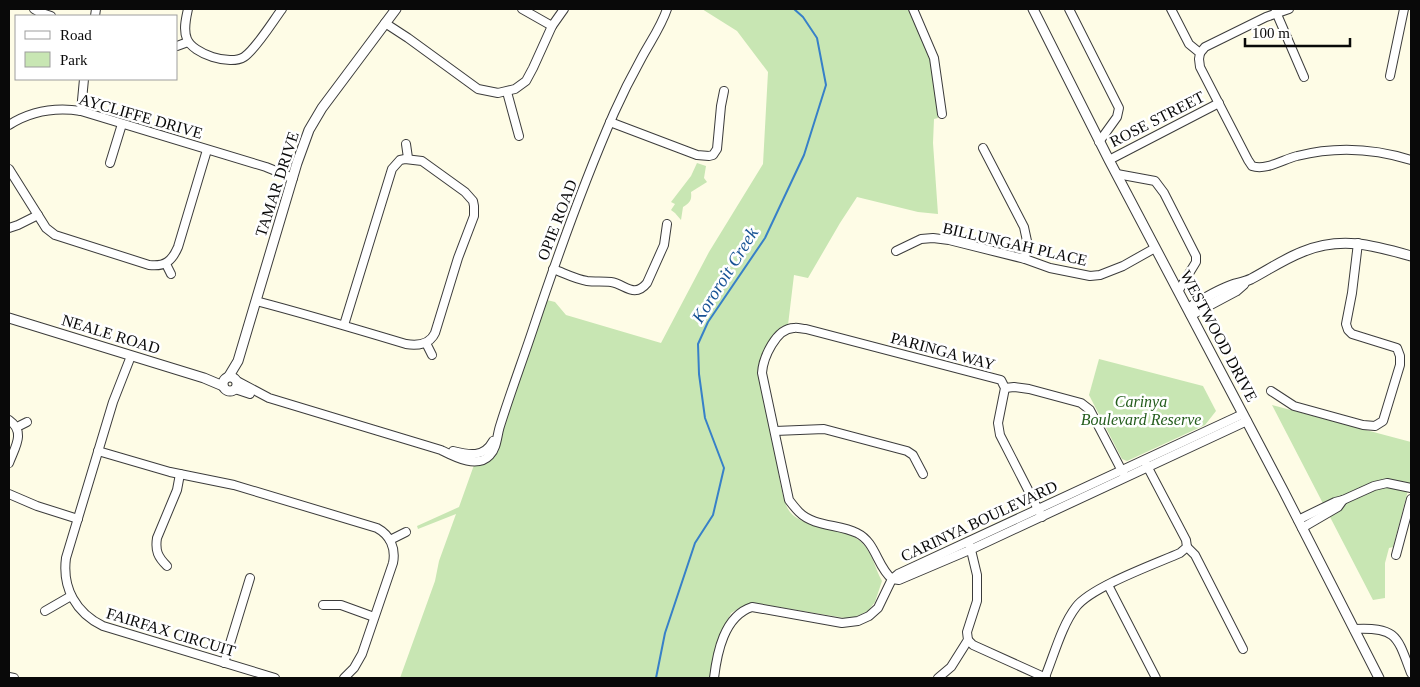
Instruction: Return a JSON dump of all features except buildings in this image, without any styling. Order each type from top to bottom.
[{"type":"street","points":[[34,9],[48,15]]},
{"type":"street","points":[[188,9],[185,30],[191,47],[202,53],[226,60],[239,60],[250,52],[282,9]]},
{"type":"street","name":"TAMAR DRIVE","points":[[231,382],[304,143],[315,119],[396,9]]},
{"type":"street","points":[[522,9],[552,26]]},
{"type":"street","points":[[387,22],[478,89],[491,93],[507,92],[520,85],[530,74],[552,26],[564,9]]},
{"type":"street","name":"OPIE ROAD","points":[[479,457],[488,449],[498,433],[553,270],[610,122],[632,75],[661,24],[666,9]]},
{"type":"street","name":"OPIE ROAD","points":[[661,24],[672,9]]},
{"type":"street","points":[[912,9],[934,58],[942,114]]},
{"type":"street","name":"WESTWOOD DRIVE","points":[[1033,9],[1099,142],[1245,418],[1379,678]]},
{"type":"street","points":[[1069,9],[1119,108],[1117,117],[1099,142]]},
{"type":"street","points":[[1171,9],[1189,44],[1200,53]]},
{"type":"street","points":[[1289,9],[1276,12],[1208,46],[1200,53],[1198,59],[1200,67],[1248,160],[1256,167],[1266,167],[1304,154],[1338,149],[1382,152],[1411,160]]},
{"type":"street","points":[[1390,76],[1404,9]]},
{"type":"street","points":[[1276,12],[1304,77]]},
{"type":"street","points":[[178,46],[188,42]]},
{"type":"street","points":[[78,111],[84,80]]},
{"type":"street","points":[[610,122],[696,155],[709,156],[715,152],[719,143],[721,106],[724,91]]},
{"type":"street","points":[[507,92],[519,136]]},
{"type":"street","name":"ROSE STREET","points":[[1109,160],[1219,103]]},
{"type":"street","name":"AYCLIFFE DRIVE","points":[[9,124],[39,111],[61,109],[78,111],[294,175]]},
{"type":"street","points":[[110,163],[122,124]]},
{"type":"street","points":[[406,144],[408,158]]},
{"type":"street","points":[[983,148],[1024,227],[1027,241],[1025,259]]},
{"type":"street","points":[[9,169],[50,232],[58,237],[155,266],[166,264],[178,246],[207,150]]},
{"type":"street","points":[[256,298],[296,310],[344,325],[406,344],[417,345],[426,343],[433,337],[436,333],[458,258],[474,216],[474,206],[473,201],[466,192],[418,159],[408,158],[400,160],[389,176],[344,325]]},
{"type":"street","points":[[1117,174],[1155,181],[1164,193],[1196,256],[1196,262],[1178,290]]},
{"type":"street","points":[[9,228],[38,215]]},
{"type":"street","points":[[553,270],[581,280],[611,282],[628,289],[638,290],[647,283],[664,244],[666,224]]},
{"type":"street","name":"BILLUNGAH PLACE","points":[[896,251],[921,239],[934,238],[1025,259],[1050,268],[1090,276],[1100,275],[1123,266],[1155,248]]},
{"type":"street","points":[[1271,391],[1290,404],[1363,425],[1375,426],[1383,421],[1400,365],[1400,356],[1398,349],[1395,347],[1352,334],[1347,328],[1358,243]]},
{"type":"street","points":[[1189,311],[1232,285],[1248,280],[1314,248],[1332,244],[1358,243],[1377,246],[1411,256]]},
{"type":"street","points":[[166,264],[171,274]]},
{"type":"street","name":"NEALE ROAD","points":[[9,318],[204,378],[231,382],[250,394],[269,398],[441,450],[479,457]]},
{"type":"street","name":"PARINGA WAY","points":[[775,432],[762,373],[762,363],[767,352],[783,331],[793,327],[1001,380],[1005,388],[998,423],[1000,435],[1042,516]]},
{"type":"street","points":[[426,343],[432,355]]},
{"type":"street","name":"FAIRFAX CIRCUIT","points":[[128,355],[65,566],[66,580],[71,596],[83,613],[103,626],[275,678]]},
{"type":"street","points":[[1005,388],[1029,389],[1081,403],[1090,410],[1123,474]]},
{"type":"street","points":[[1273,405],[1279,397]]},
{"type":"street","name":"CARINYA BOULEVARD","points":[[892,579],[898,574],[1038,509],[1146,464],[1245,418]]},
{"type":"street","points":[[9,420],[17,427],[19,435],[9,463]]},
{"type":"street","points":[[17,427],[27,422]]},
{"type":"street","points":[[714,678],[719,647],[737,614],[745,609],[752,607],[842,623],[858,622],[878,608],[892,579],[884,571],[866,539],[857,533],[810,520],[799,512],[789,500],[775,432],[824,428],[907,451],[913,455],[923,474]]},
{"type":"street","points":[[98,451],[180,474],[234,484],[382,531],[390,540],[394,552],[393,563],[358,661],[344,678]]},
{"type":"street","points":[[1146,464],[1186,540],[1187,547],[1195,555],[1243,649]]},
{"type":"street","points":[[167,566],[157,554],[156,545],[157,538],[177,490],[180,474]]},
{"type":"street","name":"CARINYA BOULEVARD","points":[[892,579],[899,580],[972,550],[1123,474]]},
{"type":"street","points":[[1300,524],[1335,502],[1374,486],[1387,483],[1411,488]]},
{"type":"street","points":[[9,494],[37,506],[78,518]]},
{"type":"street","points":[[1396,555],[1411,499]]},
{"type":"street","points":[[390,540],[406,532]]},
{"type":"street","points":[[938,678],[951,667],[968,640],[968,632],[977,601],[977,575],[972,550],[967,542]]},
{"type":"street","points":[[968,640],[974,645],[1046,678],[1065,626],[1076,607],[1085,597],[1177,554],[1187,547]]},
{"type":"street","points":[[224,663],[250,578]]},
{"type":"street","points":[[1108,585],[1156,678]]},
{"type":"street","points":[[45,611],[71,596]]},
{"type":"street","points":[[322,604],[341,605],[374,617]]},
{"type":"street","points":[[1354,629],[1384,630],[1393,635],[1400,644],[1411,673]]},
{"type":"street","points":[[9,677],[14,678]]},
{"type":"green space","points":[[702,9],[908,9],[933,63],[938,118],[934,119],[933,143],[938,214],[918,212],[857,197],[808,278],[794,275],[788,325],[782,326],[770,341],[761,358],[758,370],[782,489],[790,512],[804,522],[853,536],[864,545],[871,555],[882,581],[875,602],[868,611],[851,619],[755,603],[743,606],[731,613],[715,648],[711,678],[400,678],[435,581],[439,561],[456,514],[418,529],[417,526],[459,507],[474,465],[485,462],[522,371],[547,300],[555,302],[566,315],[661,343],[709,252],[763,164],[768,72],[737,31]]},
{"type":"green space","points":[[697,163],[706,166],[704,178],[707,182],[691,192],[690,201],[683,207],[681,220],[671,210],[675,204],[671,202],[691,176]]},
{"type":"green space","name":"Carinya Boulevard Reserve","points":[[1099,359],[1203,386],[1216,411],[1205,425],[1127,461],[1122,459],[1089,395]]},
{"type":"green space","points":[[1272,405],[1411,442],[1411,479],[1393,547],[1389,548],[1385,563],[1385,598],[1373,600]]},
{"type":"waterway","name":"Kororoit Creek","points":[[656,678],[665,633],[695,543],[713,515],[724,468],[705,418],[699,374],[698,344],[708,322],[765,238],[804,155],[826,85],[817,38],[803,17],[794,9]]}]
